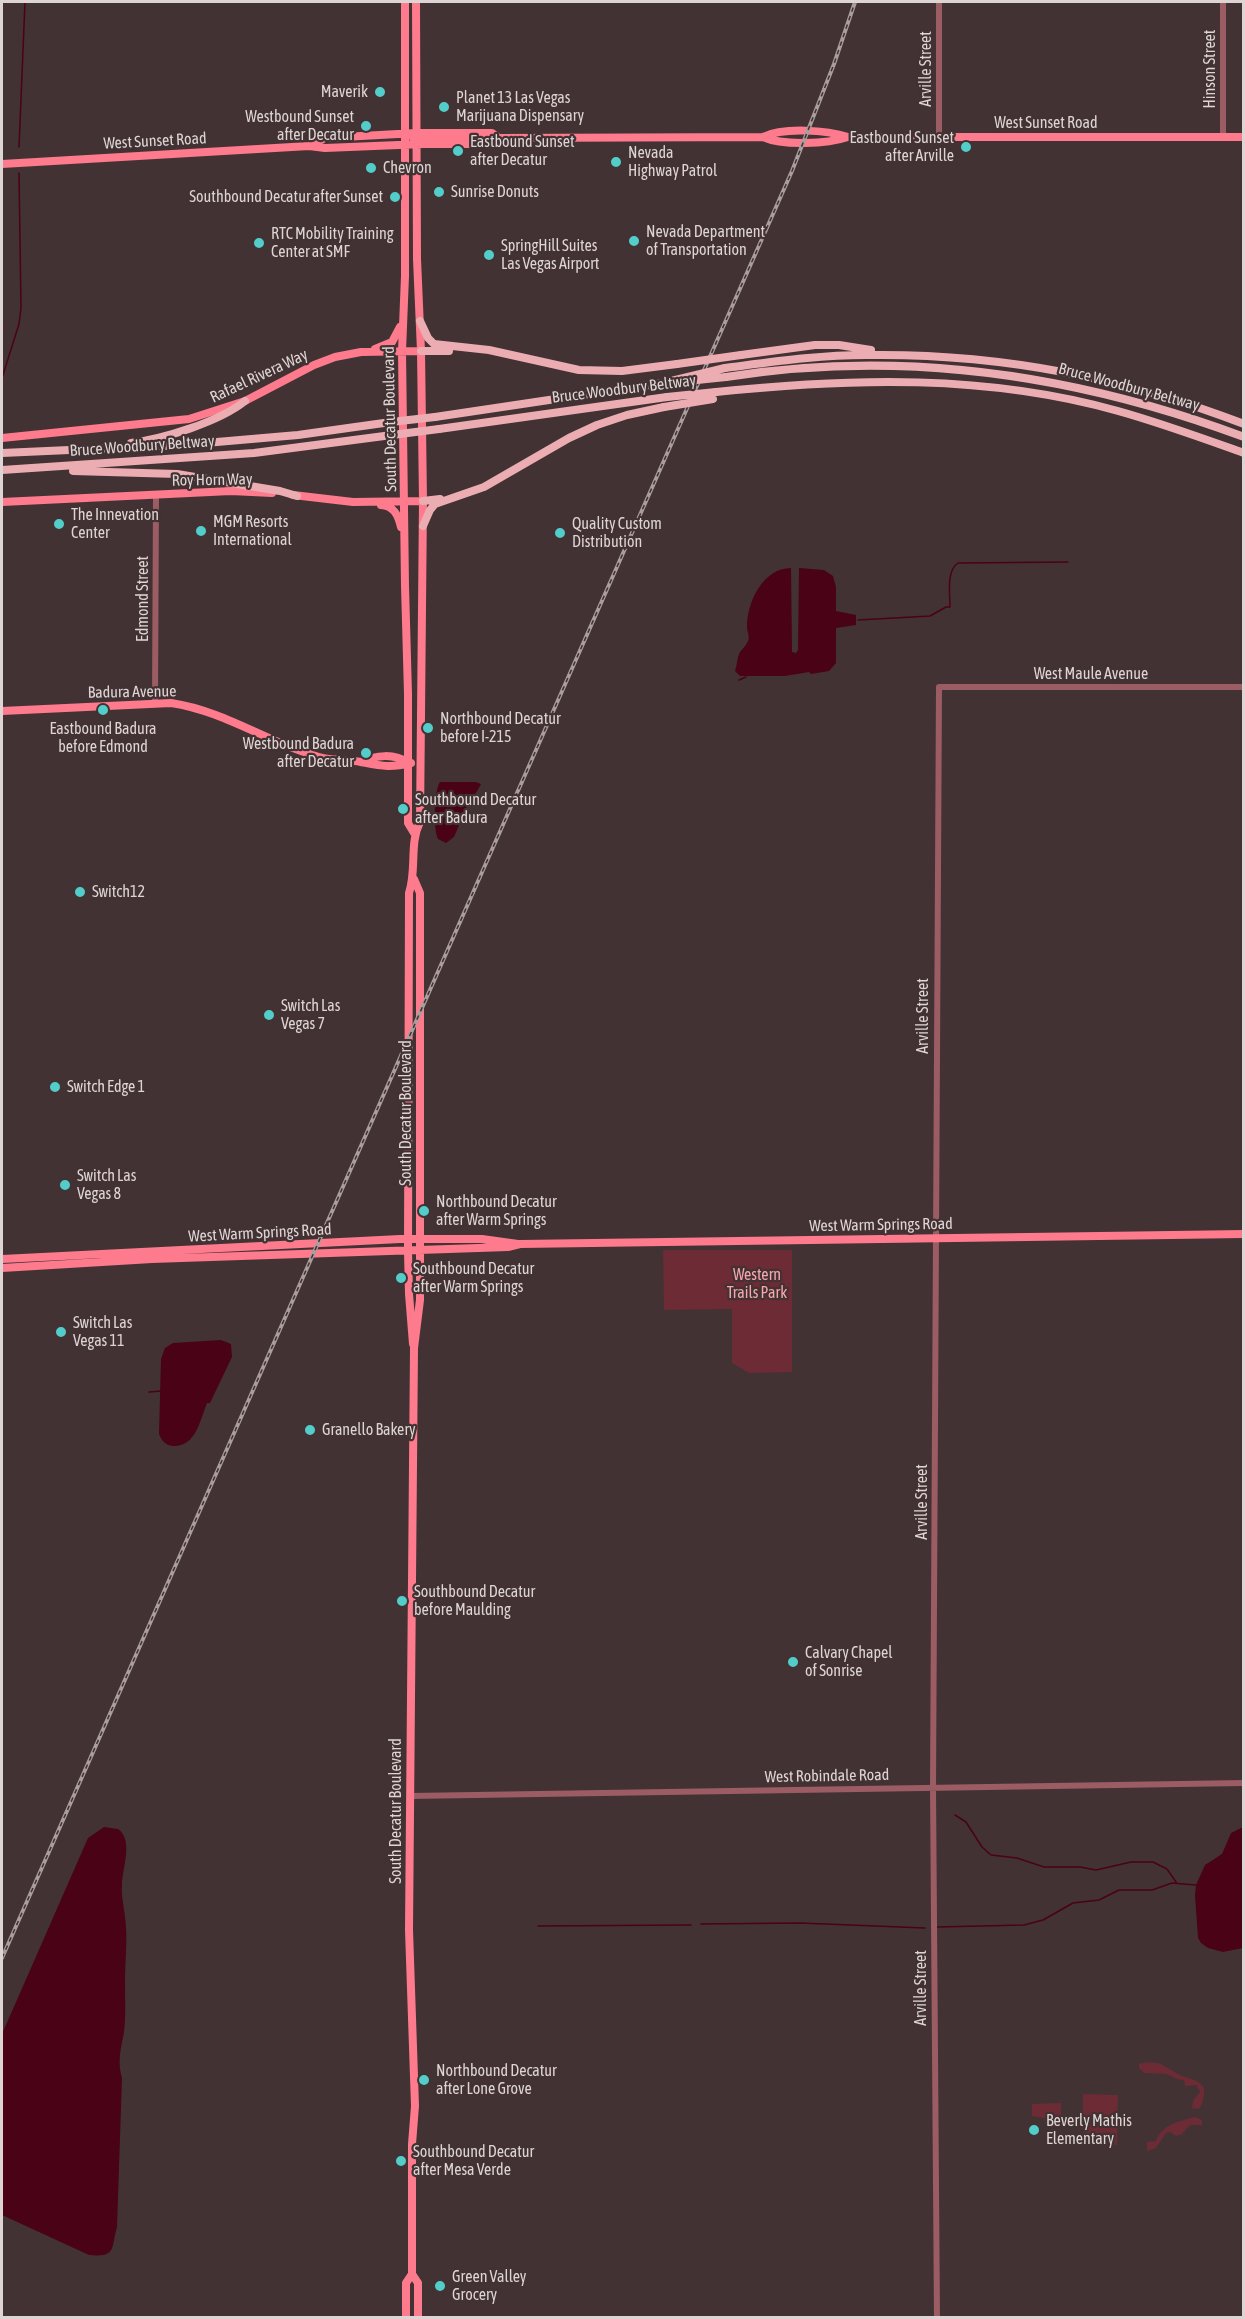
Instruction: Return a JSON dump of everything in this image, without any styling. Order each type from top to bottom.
[{"type":"highway","points":[[420,321],[432,343],[497,351],[556,367],[579,370],[622,371],[804,346],[839,345],[898,355]]},
{"type":"highway","points":[[421,351],[474,349]]},
{"type":"highway","points":[[726,373],[845,355],[898,355],[994,361],[1084,376],[1178,400],[1244,424]]},
{"type":"highway","name":"Bruce Woodbury Beltway","points":[[2,453],[182,445],[298,435],[435,417],[726,373],[792,368],[872,366],[996,373],[1093,390],[1182,415],[1244,437]]},
{"type":"highway","name":"Bruce Woodbury Beltway","points":[[2,470],[254,453],[667,398],[714,396],[767,386],[890,380],[987,387],[1052,396],[1117,410],[1244,453]]},
{"type":"highway","points":[[423,526],[432,506],[502,478],[569,438],[597,425],[627,415],[714,396]]},
{"type":"highway","points":[[92,450],[139,442],[204,423],[226,414],[245,401]]},
{"type":"highway","points":[[15,469],[177,474],[280,491],[297,496]]},
{"type":"highway","points":[[423,501],[452,498]]},
{"type":"main road","name":"South Decatur Boulevard","points":[[405,2],[402,351],[404,544],[408,823],[414,833]]},
{"type":"main road","name":"South Decatur Boulevard","points":[[406,2318],[406,2283],[412,2274],[412,2144],[415,2106],[409,1930],[414,1348],[408,1251],[410,892],[414,879],[414,833],[420,822],[423,526],[421,351],[417,259],[416,2]]},
{"type":"main road","name":"West Sunset Road","points":[[2,164],[309,146],[325,138],[404,139],[473,132],[492,133],[497,136],[763,137],[774,142],[834,142],[848,137],[939,136],[1244,137]]},
{"type":"main road","name":"West Sunset Road","points":[[417,136],[493,144],[497,136]]},
{"type":"main road","points":[[361,352],[386,346],[392,342],[397,335],[404,314]]},
{"type":"main road","name":"Rafael Rivera Way","points":[[2,438],[189,419],[245,401],[314,365],[335,357],[361,352],[421,351]]},
{"type":"main road","name":"Roy Horn Way","points":[[2,502],[254,491],[353,502],[423,501]]},
{"type":"main road","points":[[353,502],[387,506],[393,509],[399,519],[404,544]]},
{"type":"main road","name":"Badura Avenue","points":[[2,711],[155,703],[190,706],[218,714],[321,758],[401,767],[408,763],[420,763]]},
{"type":"main road","name":"South Decatur Boulevard","points":[[414,879],[420,893],[420,1299],[414,1348]]},
{"type":"main road","name":"West Warm Springs Road","points":[[2,1259],[408,1239],[482,1239],[520,1244],[1244,1234]]},
{"type":"main road","name":"West Warm Springs Road","points":[[2,1268],[152,1259],[508,1247],[520,1244]]},
{"type":"main road","name":"South Decatur Boulevard","points":[[412,2274],[418,2283],[418,2318]]},
{"type":"street","name":"Arville Street","points":[[939,2],[939,136]]},
{"type":"street","name":"Hinson Street","points":[[1223,2],[1223,137]]},
{"type":"street","name":"Edmond Street","points":[[155,703],[156,495]]},
{"type":"street","name":"Arville Street","points":[[936,2318],[933,1787],[936,1651],[935,1268],[939,687]]},
{"type":"street","name":"West Maule Avenue","points":[[939,687],[1244,687]]},
{"type":"street","name":"West Robindale Road","points":[[410,1796],[1244,1783]]},
{"type":"green space","name":"Western Trails Park","points":[[663,1250],[792,1250],[792,1372],[749,1373],[732,1363],[732,1309],[664,1310]]},
{"type":"green space","points":[[1158,2063],[1200,2083],[1203,2086],[1204,2095],[1199,2109],[1192,2108],[1193,2101],[1200,2092],[1196,2085],[1185,2086],[1184,2080],[1166,2074],[1144,2073],[1139,2068],[1139,2064]]},
{"type":"green space","points":[[1083,2094],[1118,2095],[1117,2145],[1083,2144]]},
{"type":"green space","points":[[1061,2103],[1061,2121],[1032,2116],[1032,2104]]},
{"type":"green space","points":[[1195,2117],[1202,2120],[1202,2125],[1190,2125],[1182,2134],[1176,2136],[1170,2132],[1166,2133],[1156,2148],[1147,2151],[1147,2142],[1156,2141],[1167,2127]]},
{"type":"shaded area","points":[[791,568],[792,652],[796,653],[798,650],[799,568],[824,570],[833,576],[836,587],[836,611],[856,615],[856,625],[836,628],[836,663],[829,671],[785,676],[740,676],[735,671],[739,654],[749,639],[748,617],[758,588],[772,574]]},
{"type":"shaded area","points":[[440,782],[481,784],[471,797],[454,837],[446,843],[438,839],[435,827],[435,801]]},
{"type":"shaded area","points":[[221,1340],[231,1344],[232,1357],[210,1403],[207,1403],[196,1431],[187,1442],[181,1445],[168,1445],[159,1434],[161,1359],[165,1348],[173,1343]]},
{"type":"shaded area","points":[[104,1827],[118,1829],[123,1834],[126,1847],[122,1878],[126,1925],[125,2020],[120,2061],[122,2078],[117,2227],[109,2253],[89,2255],[2,2215],[2,2034],[88,1838]]},
{"type":"shaded area","points":[[1243,1827],[1243,1948],[1223,1952],[1208,1948],[1198,1938],[1196,1885],[1205,1865],[1222,1854],[1231,1833]]},
{"type":"waterway","points":[[19,147],[25,2]]},
{"type":"waterway","points":[[2,378],[19,324],[21,308],[19,173]]},
{"type":"waterway","points":[[858,620],[930,616],[950,607],[950,577],[958,563],[1068,562]]},
{"type":"waterway","points":[[739,680],[746,677]]},
{"type":"waterway","points":[[149,1392],[161,1391]]},
{"type":"waterway","points":[[955,1815],[966,1822],[982,1847],[991,1855],[1017,1858],[1044,1867],[1080,1867],[1096,1870],[1131,1862],[1153,1862],[1167,1869],[1176,1882]]},
{"type":"waterway","points":[[937,1927],[1024,1925],[1043,1920],[1073,1903],[1099,1900],[1119,1890],[1152,1890],[1172,1883],[1196,1885]]},
{"type":"waterway","points":[[701,1924],[800,1923],[925,1928]]},
{"type":"waterway","points":[[538,1926],[691,1925]]},
{"type":"railway","points":[[2,1958],[792,171],[834,64],[855,2]]},
{"type":"place","name":"Maverik","points":[[380,92]]},
{"type":"place","name":"Planet 13 Las Vegas Marijuana Dispensary","points":[[444,107]]},
{"type":"place","name":"Westbound Sunset after Decatur","points":[[366,126]]},
{"type":"place","name":"Eastbound Sunset after Arville","points":[[966,147]]},
{"type":"place","name":"Eastbound Sunset after Decatur","points":[[458,151]]},
{"type":"place","name":"Nevada Highway Patrol","points":[[616,162]]},
{"type":"place","name":"Chevron","points":[[371,168]]},
{"type":"place","name":"Sunrise Donuts","points":[[439,192]]},
{"type":"place","name":"Southbound Decatur after Sunset","points":[[395,197]]},
{"type":"place","name":"Nevada Department of Transportation","points":[[634,241]]},
{"type":"place","name":"RTC Mobility Training Center at SMF","points":[[259,243]]},
{"type":"place","name":"SpringHill Suites Las Vegas Airport","points":[[489,255]]},
{"type":"place","name":"The Innevation Center","points":[[59,524]]},
{"type":"place","name":"MGM Resorts International","points":[[201,531]]},
{"type":"place","name":"Quality Custom Distribution","points":[[560,533]]},
{"type":"place","name":"Eastbound Badura before Edmond","points":[[103,710]]},
{"type":"place","name":"Northbound Decatur before I-215","points":[[428,728]]},
{"type":"place","name":"Westbound Badura after Decatur","points":[[366,753]]},
{"type":"place","name":"Southbound Decatur after Badura","points":[[403,809]]},
{"type":"place","name":"Switch12","points":[[80,892]]},
{"type":"place","name":"Switch Las Vegas 7","points":[[269,1015]]},
{"type":"place","name":"Switch Edge 1","points":[[55,1087]]},
{"type":"place","name":"Switch Las Vegas 8","points":[[65,1185]]},
{"type":"place","name":"Northbound Decatur after Warm Springs","points":[[424,1211]]},
{"type":"place","name":"Southbound Decatur after Warm Springs","points":[[401,1278]]},
{"type":"place","name":"Switch Las Vegas 11","points":[[61,1332]]},
{"type":"place","name":"Granello Bakery","points":[[310,1430]]},
{"type":"place","name":"Southbound Decatur before Maulding","points":[[402,1601]]},
{"type":"place","name":"Calvary Chapel of Sonrise","points":[[793,1662]]},
{"type":"place","name":"Northbound Decatur after Lone Grove","points":[[424,2080]]},
{"type":"place","name":"Beverly Mathis Elementary","points":[[1034,2130]]},
{"type":"place","name":"Southbound Decatur after Mesa Verde","points":[[401,2161]]},
{"type":"place","name":"Green Valley Grocery","points":[[440,2286]]}]
